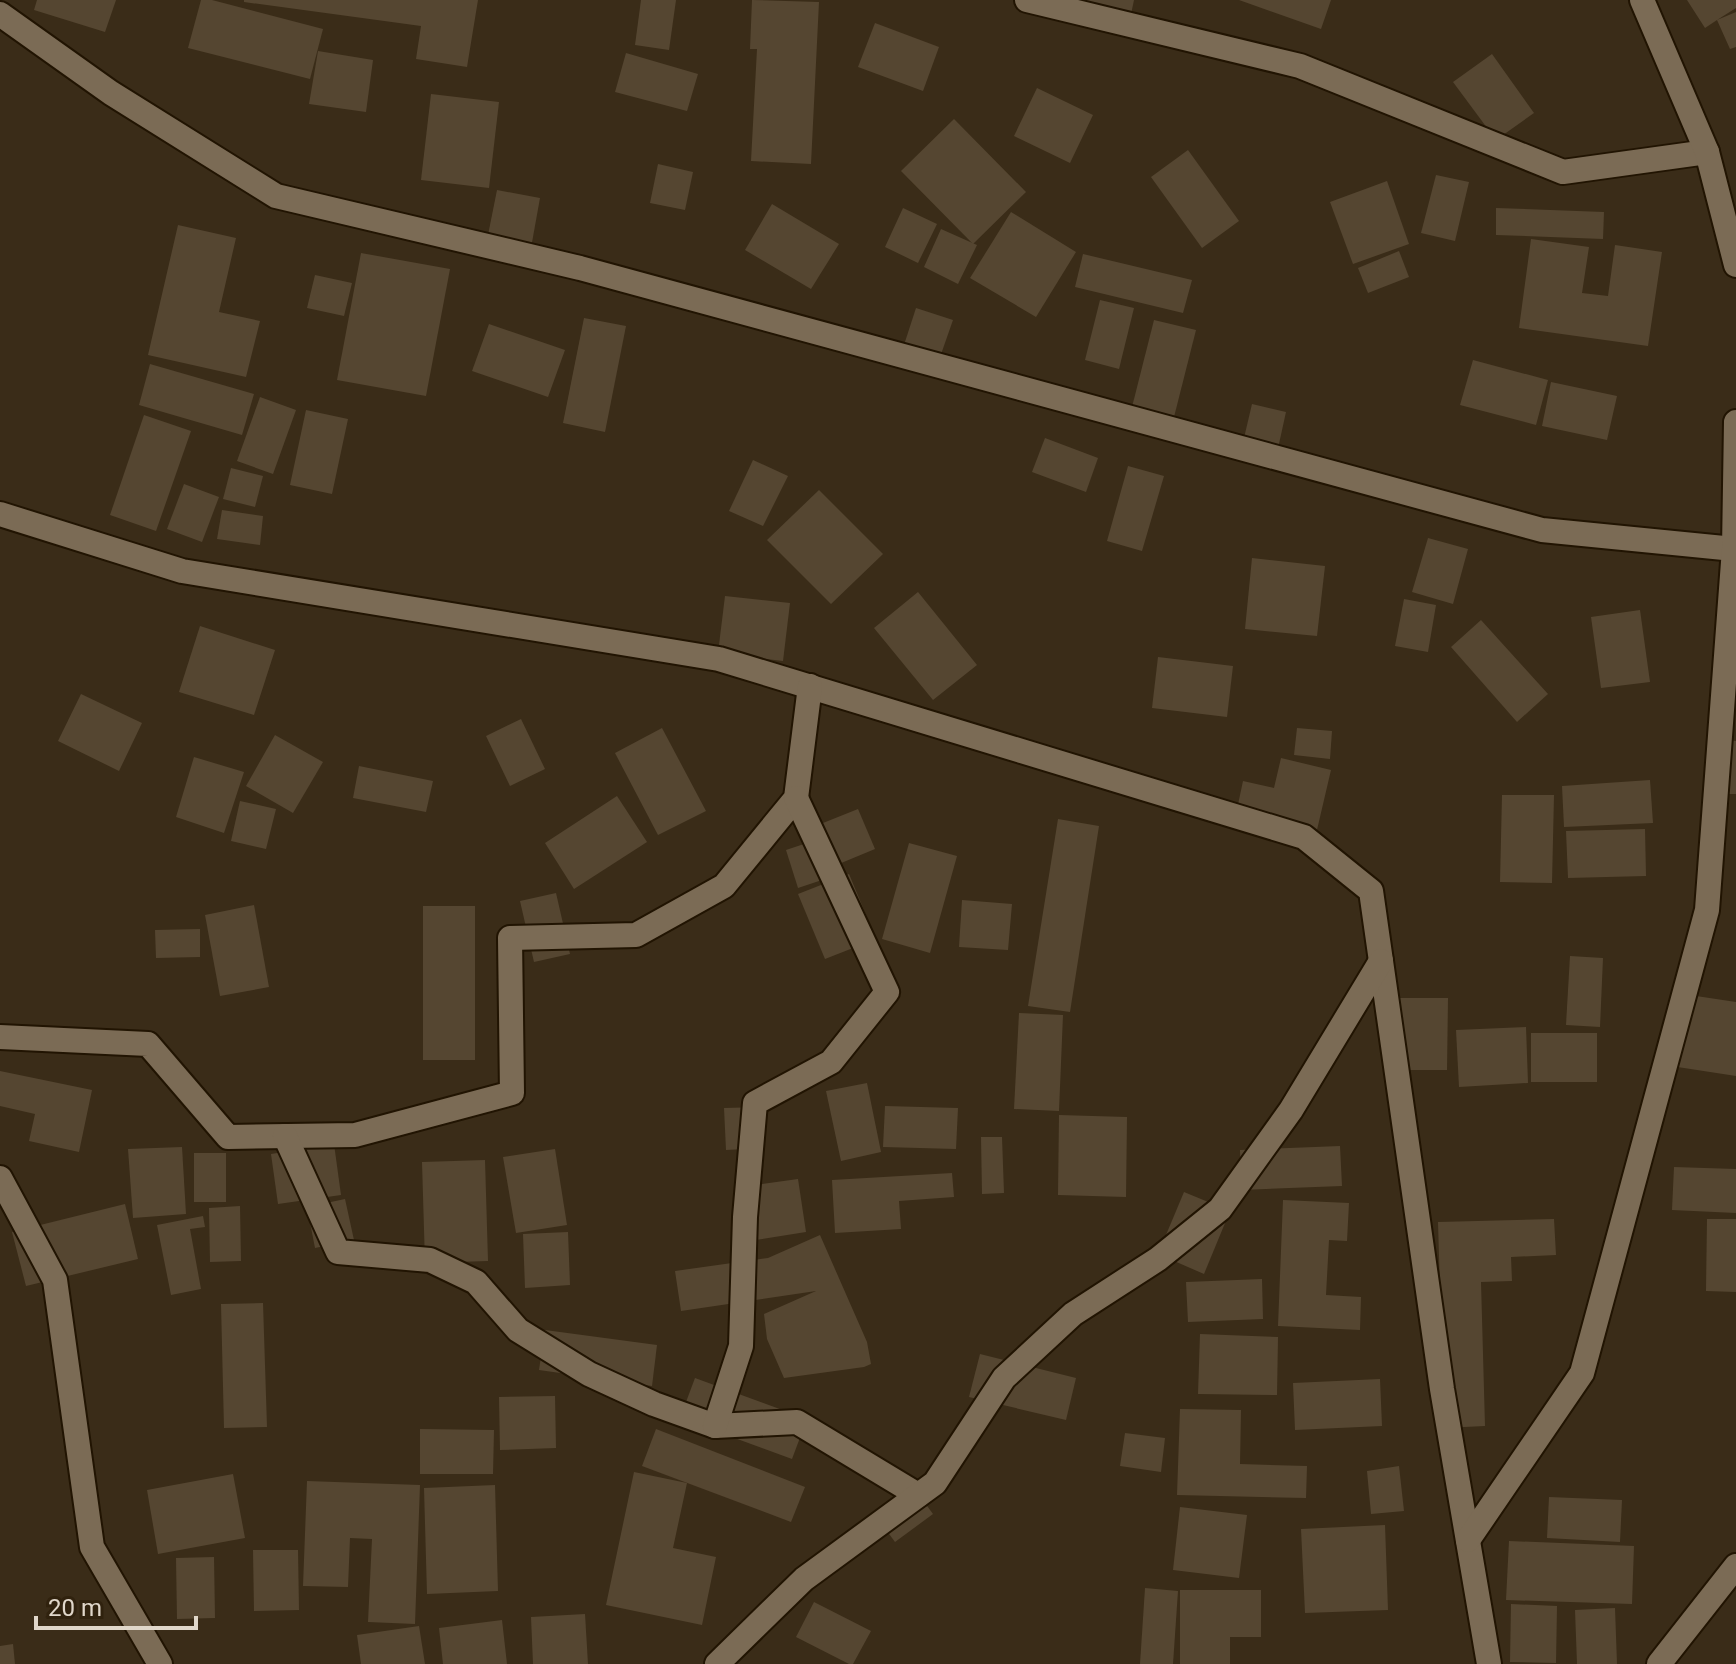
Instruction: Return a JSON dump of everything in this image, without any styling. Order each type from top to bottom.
[{"type":"street","points":[[1027,0],[1106,9],[1300,66],[1563,172],[1707,152]]},
{"type":"street","points":[[1642,0],[1707,152],[1736,265]]},
{"type":"street","points":[[0,14],[111,93],[276,196],[580,268],[1542,530],[1734,549]]},
{"type":"street","points":[[1468,1540],[1582,1373],[1707,910],[1734,549],[1736,422]]},
{"type":"street","points":[[0,514],[182,571],[719,659],[1304,837],[1371,891],[1442,1389],[1489,1664]]},
{"type":"street","points":[[0,1037],[148,1044],[228,1137],[355,1135],[512,1093],[510,938],[636,935],[724,886],[796,798],[810,686]]},
{"type":"street","points":[[715,1426],[741,1346],[745,1217],[755,1103],[831,1062],[887,992],[796,798]]},
{"type":"street","points":[[717,1664],[804,1579],[935,1483],[1004,1378],[1073,1314],[1158,1259],[1220,1209],[1291,1110],[1381,961]]},
{"type":"street","points":[[285,1136],[338,1252],[430,1260],[476,1282],[518,1330],[589,1374],[654,1404],[715,1426],[797,1422],[918,1495]]},
{"type":"street","points":[[0,1178],[55,1280],[92,1547],[160,1664]]},
{"type":"street","points":[[1659,1664],[1736,1566]]},
{"type":"building","points":[[37,0],[116,0],[105,32],[34,10]]},
{"type":"building","points":[[201,0],[212,0],[323,29],[310,79],[188,48]]},
{"type":"building","points":[[244,0],[478,0],[467,67],[416,59],[421,26]]},
{"type":"building","points":[[641,0],[676,0],[669,50],[635,45]]},
{"type":"building","points":[[752,0],[819,2],[811,164],[751,161],[757,49],[750,49]]},
{"type":"building","points":[[1084,0],[1134,0],[1130,19],[1082,9]]},
{"type":"building","points":[[1239,0],[1331,0],[1321,29]]},
{"type":"building","points":[[1687,0],[1736,0],[1736,8],[1705,28]]},
{"type":"building","points":[[1736,12],[1736,47],[1730,49],[1717,20]]},
{"type":"building","points":[[875,23],[939,47],[923,91],[858,67]]},
{"type":"building","points":[[318,51],[373,60],[366,112],[309,104]]},
{"type":"building","points":[[626,53],[698,74],[687,111],[615,92]]},
{"type":"building","points":[[1492,54],[1534,113],[1496,140],[1453,82]]},
{"type":"building","points":[[1037,88],[1093,115],[1070,163],[1014,136]]},
{"type":"building","points":[[431,94],[499,102],[489,188],[421,180]]},
{"type":"building","points":[[954,119],[1026,192],[973,244],[901,171]]},
{"type":"building","points":[[1188,150],[1239,221],[1202,248],[1151,177]]},
{"type":"building","points":[[658,164],[693,172],[685,210],[650,203]]},
{"type":"building","points":[[1436,175],[1469,182],[1455,241],[1421,233]]},
{"type":"building","points":[[1387,181],[1409,244],[1353,264],[1330,202]]},
{"type":"building","points":[[497,190],[540,198],[531,248],[487,240]]},
{"type":"building","points":[[772,204],[839,244],[811,289],[745,250]]},
{"type":"building","points":[[903,208],[937,224],[918,263],[885,247]]},
{"type":"building","points":[[1496,208],[1604,212],[1603,239],[1496,235]]},
{"type":"building","points":[[1011,212],[1076,252],[1036,317],[970,278]]},
{"type":"building","points":[[178,225],[236,238],[219,312],[260,321],[246,377],[148,355]]},
{"type":"building","points":[[941,229],[977,245],[958,284],[924,267]]},
{"type":"building","points":[[1531,239],[1589,247],[1582,293],[1608,296],[1615,245],[1662,252],[1648,346],[1519,328]]},
{"type":"building","points":[[1399,251],[1409,277],[1368,293],[1358,268]]},
{"type":"building","points":[[361,253],[450,269],[426,396],[337,380]]},
{"type":"building","points":[[1083,254],[1192,280],[1183,313],[1075,287]]},
{"type":"building","points":[[315,275],[352,283],[344,316],[307,308]]},
{"type":"building","points":[[1100,300],[1134,308],[1119,369],[1085,360]]},
{"type":"building","points":[[916,308],[953,320],[939,360],[903,348]]},
{"type":"building","points":[[584,318],[626,326],[605,432],[563,423]]},
{"type":"building","points":[[1154,320],[1196,330],[1173,421],[1131,411]]},
{"type":"building","points":[[489,324],[565,350],[548,397],[472,371]]},
{"type":"building","points":[[1473,360],[1548,380],[1536,425],[1460,405]]},
{"type":"building","points":[[150,364],[254,394],[242,435],[139,405]]},
{"type":"building","points":[[1551,382],[1617,396],[1607,440],[1542,426]]},
{"type":"building","points":[[260,397],[296,410],[273,474],[237,461]]},
{"type":"building","points":[[1252,404],[1286,412],[1275,462],[1240,455]]},
{"type":"building","points":[[306,410],[348,419],[332,494],[290,485]]},
{"type":"building","points":[[144,415],[191,431],[156,531],[110,515]]},
{"type":"building","points":[[1045,438],[1098,458],[1086,492],[1032,472]]},
{"type":"building","points":[[753,460],[788,476],[763,526],[729,511]]},
{"type":"building","points":[[1128,466],[1164,476],[1142,551],[1107,541]]},
{"type":"building","points":[[231,468],[263,476],[255,507],[223,499]]},
{"type":"building","points":[[184,484],[219,497],[202,542],[167,529]]},
{"type":"building","points":[[819,490],[883,554],[831,604],[767,540]]},
{"type":"building","points":[[222,510],[263,516],[260,545],[217,539]]},
{"type":"building","points":[[1428,538],[1468,549],[1453,604],[1412,592]]},
{"type":"building","points":[[1252,558],[1325,566],[1317,636],[1245,629]]},
{"type":"building","points":[[918,592],[977,665],[933,700],[874,628]]},
{"type":"building","points":[[725,596],[790,603],[783,661],[718,653]]},
{"type":"building","points":[[1404,599],[1436,605],[1428,652],[1395,646]]},
{"type":"building","points":[[1640,610],[1650,682],[1601,688],[1591,617]]},
{"type":"building","points":[[1481,620],[1548,694],[1517,722],[1451,647]]},
{"type":"building","points":[[200,626],[275,650],[254,715],[179,692]]},
{"type":"building","points":[[1158,657],[1233,666],[1227,717],[1152,708]]},
{"type":"building","points":[[81,694],[142,723],[119,771],[58,741]]},
{"type":"building","points":[[521,719],[545,769],[510,786],[486,736]]},
{"type":"building","points":[[662,728],[706,811],[658,835],[615,753]]},
{"type":"building","points":[[1297,728],[1332,731],[1330,759],[1294,755]]},
{"type":"building","points":[[275,735],[323,762],[293,813],[246,786]]},
{"type":"building","points":[[1728,740],[1736,741],[1736,794],[1726,794]]},
{"type":"building","points":[[194,757],[244,772],[224,833],[176,817]]},
{"type":"building","points":[[1281,758],[1331,770],[1313,847],[1233,828],[1243,781],[1274,788]]},
{"type":"building","points":[[359,766],[433,781],[426,812],[353,798]]},
{"type":"building","points":[[1650,780],[1653,823],[1564,827],[1562,786]]},
{"type":"building","points":[[1502,795],[1554,795],[1552,883],[1500,882]]},
{"type":"building","points":[[617,796],[647,842],[574,889],[545,843]]},
{"type":"building","points":[[240,801],[276,809],[266,849],[231,841]]},
{"type":"building","points":[[858,809],[875,849],[834,866],[818,825]]},
{"type":"building","points":[[1058,819],[1099,826],[1070,1012],[1028,1006]]},
{"type":"building","points":[[1645,829],[1646,876],[1568,878],[1566,831]]},
{"type":"building","points":[[819,839],[831,877],[798,888],[786,850]]},
{"type":"building","points":[[909,843],[957,856],[930,953],[882,939]]},
{"type":"building","points":[[849,874],[876,939],[825,959],[798,894]]},
{"type":"building","points":[[556,893],[570,954],[534,962],[520,901]]},
{"type":"building","points":[[962,900],[1012,904],[1008,950],[959,947]]},
{"type":"building","points":[[254,905],[269,987],[220,996],[205,915]]},
{"type":"building","points":[[423,906],[475,906],[475,1060],[423,1060]]},
{"type":"building","points":[[200,929],[200,957],[156,958],[155,930]]},
{"type":"building","points":[[1570,956],[1603,958],[1600,1027],[1566,1025]]},
{"type":"building","points":[[1683,994],[1736,1002],[1736,1076],[1671,1066]]},
{"type":"building","points":[[1398,998],[1448,998],[1447,1070],[1398,1070]]},
{"type":"building","points":[[1019,1013],[1063,1015],[1059,1111],[1014,1109]]},
{"type":"building","points":[[1526,1027],[1528,1083],[1459,1087],[1456,1030]]},
{"type":"building","points":[[1531,1033],[1597,1033],[1597,1082],[1531,1082]]},
{"type":"building","points":[[0,1071],[92,1090],[79,1152],[29,1141],[35,1114],[0,1106]]},
{"type":"building","points":[[867,1083],[881,1152],[841,1161],[826,1091]]},
{"type":"building","points":[[885,1106],[958,1108],[956,1149],[883,1147]]},
{"type":"building","points":[[762,1107],[764,1148],[726,1150],[724,1108]]},
{"type":"building","points":[[1059,1115],[1127,1117],[1126,1197],[1058,1195]]},
{"type":"building","points":[[981,1137],[1002,1137],[1004,1193],[982,1194]]},
{"type":"building","points":[[334,1144],[341,1195],[278,1204],[271,1154]]},
{"type":"building","points":[[1340,1146],[1342,1186],[1241,1190],[1240,1150]]},
{"type":"building","points":[[182,1147],[186,1214],[133,1218],[128,1149]]},
{"type":"building","points":[[555,1149],[567,1225],[516,1233],[503,1157]]},
{"type":"building","points":[[194,1153],[226,1153],[226,1202],[194,1202]]},
{"type":"building","points":[[485,1160],[488,1261],[425,1263],[422,1162]]},
{"type":"building","points":[[1674,1167],[1736,1169],[1736,1213],[1672,1210]]},
{"type":"building","points":[[952,1173],[954,1197],[899,1201],[901,1229],[835,1233],[832,1180]]},
{"type":"building","points":[[798,1179],[806,1232],[749,1241],[741,1187]]},
{"type":"building","points":[[1184,1192],[1230,1211],[1204,1274],[1158,1254]]},
{"type":"building","points":[[345,1199],[354,1240],[315,1248],[307,1207]]},
{"type":"building","points":[[1283,1200],[1349,1203],[1347,1241],[1329,1240],[1326,1295],[1361,1297],[1360,1330],[1278,1326]]},
{"type":"building","points":[[125,1204],[138,1259],[26,1286],[12,1232]]},
{"type":"building","points":[[240,1206],[241,1261],[210,1262],[209,1208]]},
{"type":"building","points":[[203,1216],[205,1227],[190,1229],[201,1289],[171,1295],[157,1225]]},
{"type":"building","points":[[1554,1219],[1556,1255],[1511,1257],[1512,1281],[1481,1282],[1485,1426],[1444,1428],[1438,1222]]},
{"type":"building","points":[[1707,1219],[1736,1219],[1736,1292],[1706,1291]]},
{"type":"building","points":[[568,1232],[570,1285],[525,1288],[523,1234]]},
{"type":"building","points":[[820,1235],[867,1342],[871,1364],[784,1378],[767,1339],[764,1314],[816,1291],[681,1311],[675,1271],[768,1258]]},
{"type":"building","points":[[1262,1279],[1263,1319],[1188,1322],[1186,1282]]},
{"type":"building","points":[[263,1303],[267,1427],[224,1428],[221,1304]]},
{"type":"building","points":[[545,1330],[657,1345],[652,1386],[539,1370]]},
{"type":"building","points":[[1200,1334],[1278,1337],[1277,1395],[1198,1394]]},
{"type":"building","points":[[980,1354],[1076,1378],[1066,1420],[969,1397]]},
{"type":"building","points":[[695,1378],[807,1419],[792,1459],[680,1418]]},
{"type":"building","points":[[1380,1379],[1382,1426],[1295,1430],[1293,1383]]},
{"type":"building","points":[[555,1396],[556,1448],[500,1450],[499,1397]]},
{"type":"building","points":[[1180,1409],[1241,1410],[1240,1464],[1307,1466],[1306,1498],[1177,1495]]},
{"type":"building","points":[[420,1429],[494,1430],[493,1474],[420,1474]]},
{"type":"building","points":[[656,1429],[805,1487],[791,1522],[642,1466]]},
{"type":"building","points":[[1125,1433],[1165,1438],[1161,1472],[1120,1466]]},
{"type":"building","points":[[1399,1466],[1404,1511],[1371,1514],[1367,1471]]},
{"type":"building","points":[[634,1472],[687,1483],[673,1548],[716,1557],[702,1625],[606,1605]]},
{"type":"building","points":[[233,1474],[245,1538],[158,1554],[147,1490]]},
{"type":"building","points":[[307,1481],[420,1485],[415,1624],[368,1622],[372,1539],[350,1538],[348,1587],[303,1586]]},
{"type":"building","points":[[911,1484],[933,1514],[895,1542],[873,1512]]},
{"type":"building","points":[[495,1485],[498,1591],[427,1594],[424,1488]]},
{"type":"building","points":[[1549,1497],[1622,1500],[1620,1542],[1547,1538]]},
{"type":"building","points":[[1180,1507],[1247,1515],[1239,1578],[1173,1570]]},
{"type":"building","points":[[1385,1525],[1388,1610],[1305,1613],[1301,1529]]},
{"type":"building","points":[[1509,1541],[1634,1546],[1632,1604],[1506,1600]]},
{"type":"building","points":[[253,1550],[298,1550],[299,1610],[254,1611]]},
{"type":"building","points":[[214,1557],[215,1618],[177,1619],[176,1558]]},
{"type":"building","points":[[1145,1588],[1178,1591],[1173,1664],[1140,1664]]},
{"type":"building","points":[[1180,1590],[1261,1590],[1261,1637],[1230,1637],[1230,1664],[1180,1664]]},
{"type":"building","points":[[814,1602],[871,1631],[853,1664],[796,1637]]},
{"type":"building","points":[[1511,1604],[1557,1606],[1556,1663],[1510,1662]]},
{"type":"building","points":[[1615,1608],[1617,1664],[1577,1664],[1575,1610]]},
{"type":"building","points":[[585,1614],[588,1664],[533,1664],[531,1617]]},
{"type":"building","points":[[502,1620],[507,1664],[443,1664],[439,1628]]},
{"type":"building","points":[[419,1626],[425,1664],[361,1664],[357,1635]]},
{"type":"building","points":[[13,1644],[15,1664],[0,1664],[0,1646]]}]
